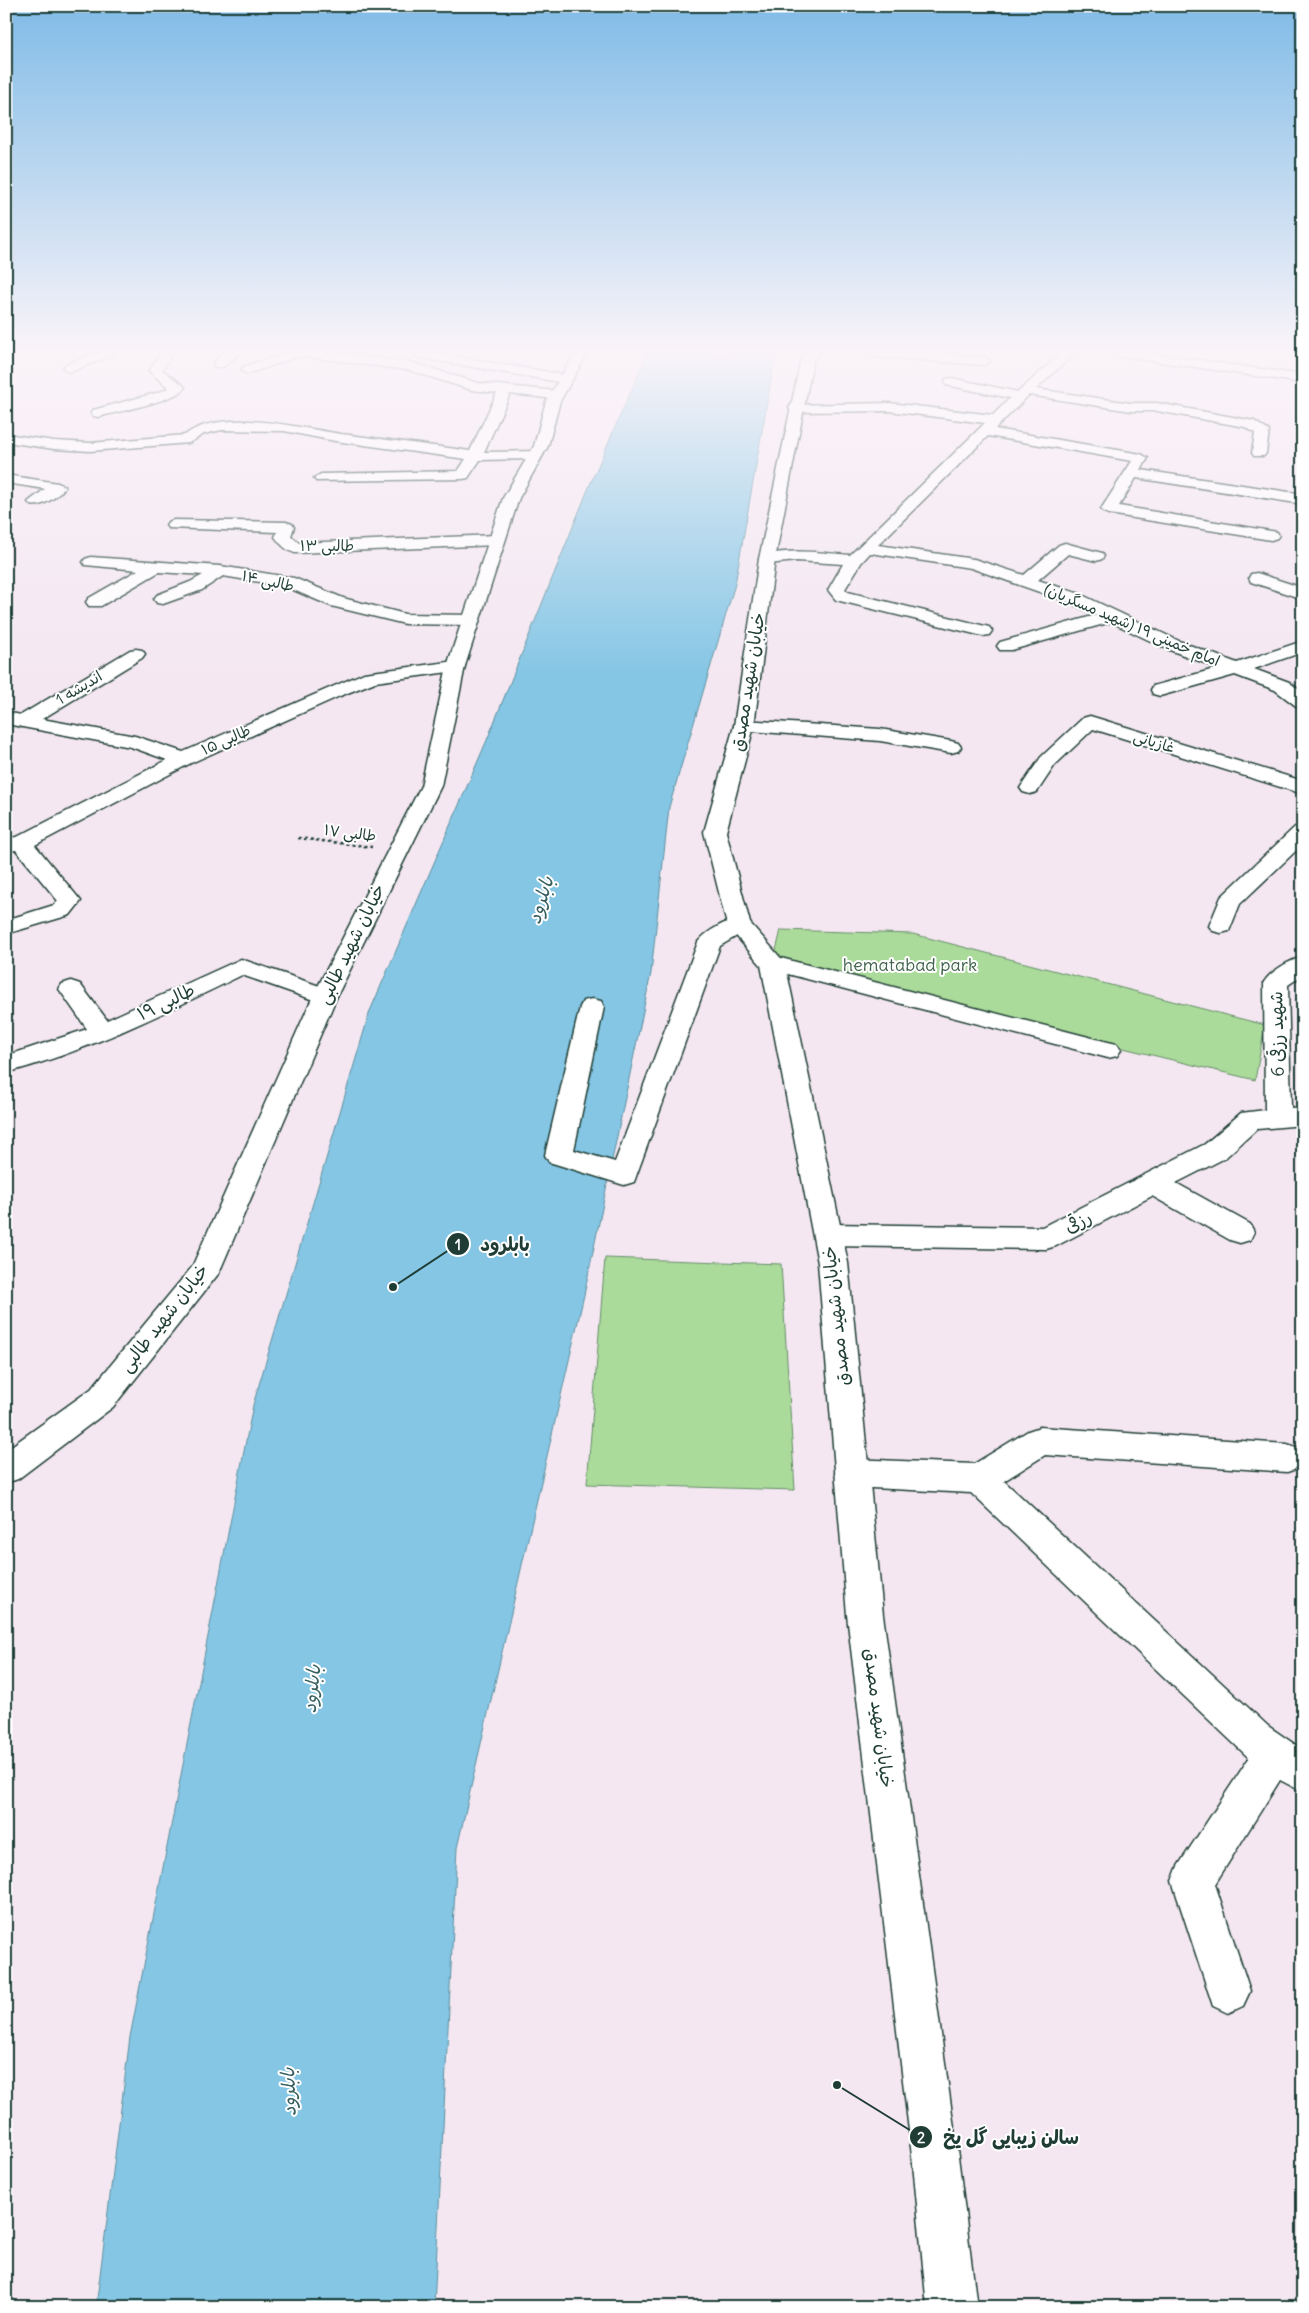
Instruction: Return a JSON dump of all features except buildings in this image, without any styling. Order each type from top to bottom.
[{"type":"street","points":[[321,478],[463,475],[473,460]]},
{"type":"street","name":"خیابان شهید طالبی","points":[[6,1470],[102,1398],[204,1273],[324,996],[431,786],[456,666],[470,620],[511,498],[533,460]]},
{"type":"street","name":"خیابان شهید مصدق","points":[[786,460],[767,559],[744,726],[715,832],[739,925],[773,963],[833,1263],[865,1614],[936,2164],[952,2307]]},
{"type":"street","points":[[956,460],[860,554],[836,590],[842,596],[983,631]]},
{"type":"street","points":[[1140,460],[1109,508],[1270,535]]},
{"type":"street","points":[[28,482],[44,473]]},
{"type":"street","points":[[1132,473],[1303,499]]},
{"type":"street","points":[[6,479],[58,487],[36,502]]},
{"type":"street","name":"طالبی ۱۳","points":[[174,525],[286,527],[283,537],[294,548],[497,540]]},
{"type":"street","points":[[1026,582],[1065,548],[1096,556]]},
{"type":"street","name":"امام خمینی ۱۹ (شهید مسگریان)","points":[[767,559],[860,554],[974,564],[1074,598],[1173,645],[1282,686],[1303,702]]},
{"type":"street","name":"طالبی ۱۴","points":[[91,562],[220,571],[288,582],[337,602],[405,618],[470,620]]},
{"type":"street","points":[[95,602],[156,567]]},
{"type":"street","points":[[163,599],[196,586],[220,571]]},
{"type":"street","points":[[1257,578],[1303,594]]},
{"type":"street","points":[[1006,646],[1113,616]]},
{"type":"street","points":[[1160,690],[1303,646]]},
{"type":"street","name":"اندیشه 1","points":[[15,720],[136,654]]},
{"type":"street","name":"طالبی ۱۵","points":[[14,844],[184,759],[333,692],[371,677],[456,666]]},
{"type":"street","points":[[15,720],[134,742],[184,759]]},
{"type":"street","name":"غازیانی","points":[[1030,788],[1048,760],[1090,722],[1303,788]]},
{"type":"street","points":[[744,726],[880,735],[951,747]]},
{"type":"street","points":[[1221,926],[1229,902],[1303,832]]},
{"type":"street","points":[[6,927],[62,910],[70,902],[14,844]]},
{"type":"street","points":[[592,1007],[559,1155],[624,1175],[710,942],[739,925]]},
{"type":"street","points":[[773,963],[1108,1050]]},
{"type":"street","name":"شهید رزقی 6","points":[[1290,1116],[1276,982],[1303,964]]},
{"type":"street","name":"طالبی ۱۹","points":[[6,1065],[34,1058],[103,1032],[240,966],[324,996]]},
{"type":"street","points":[[72,989],[103,1032]]},
{"type":"street","name":"رزقی","points":[[827,1235],[1046,1238],[1215,1151],[1250,1120],[1290,1116]]},
{"type":"street","points":[[1152,1183],[1240,1232]]},
{"type":"street","points":[[852,1474],[979,1479],[1040,1440],[1287,1458]]},
{"type":"street","points":[[979,1479],[1254,1738],[1289,1763],[1193,1881],[1228,1991]]},
{"type":"path","name":"طالبی ۱۷","points":[[298,838],[398,850]]},
{"type":"green space","name":"hematabad park","points":[[781,930],[913,934],[1265,1025],[1255,1080],[773,963]]},
{"type":"green space","points":[[605,1258],[781,1264],[795,1490],[587,1484]]},
{"type":"water","points":[[601,460],[757,460],[735,584],[669,807],[651,973],[584,1295],[457,1848],[434,2307],[96,2307],[130,2037],[253,1405],[370,1011],[487,740]]},
{"type":"place","name":"بابلرود","points":[[393,1287]]},
{"type":"place","name":"سالن زیبایی گل یخ","points":[[837,2085]]}]
